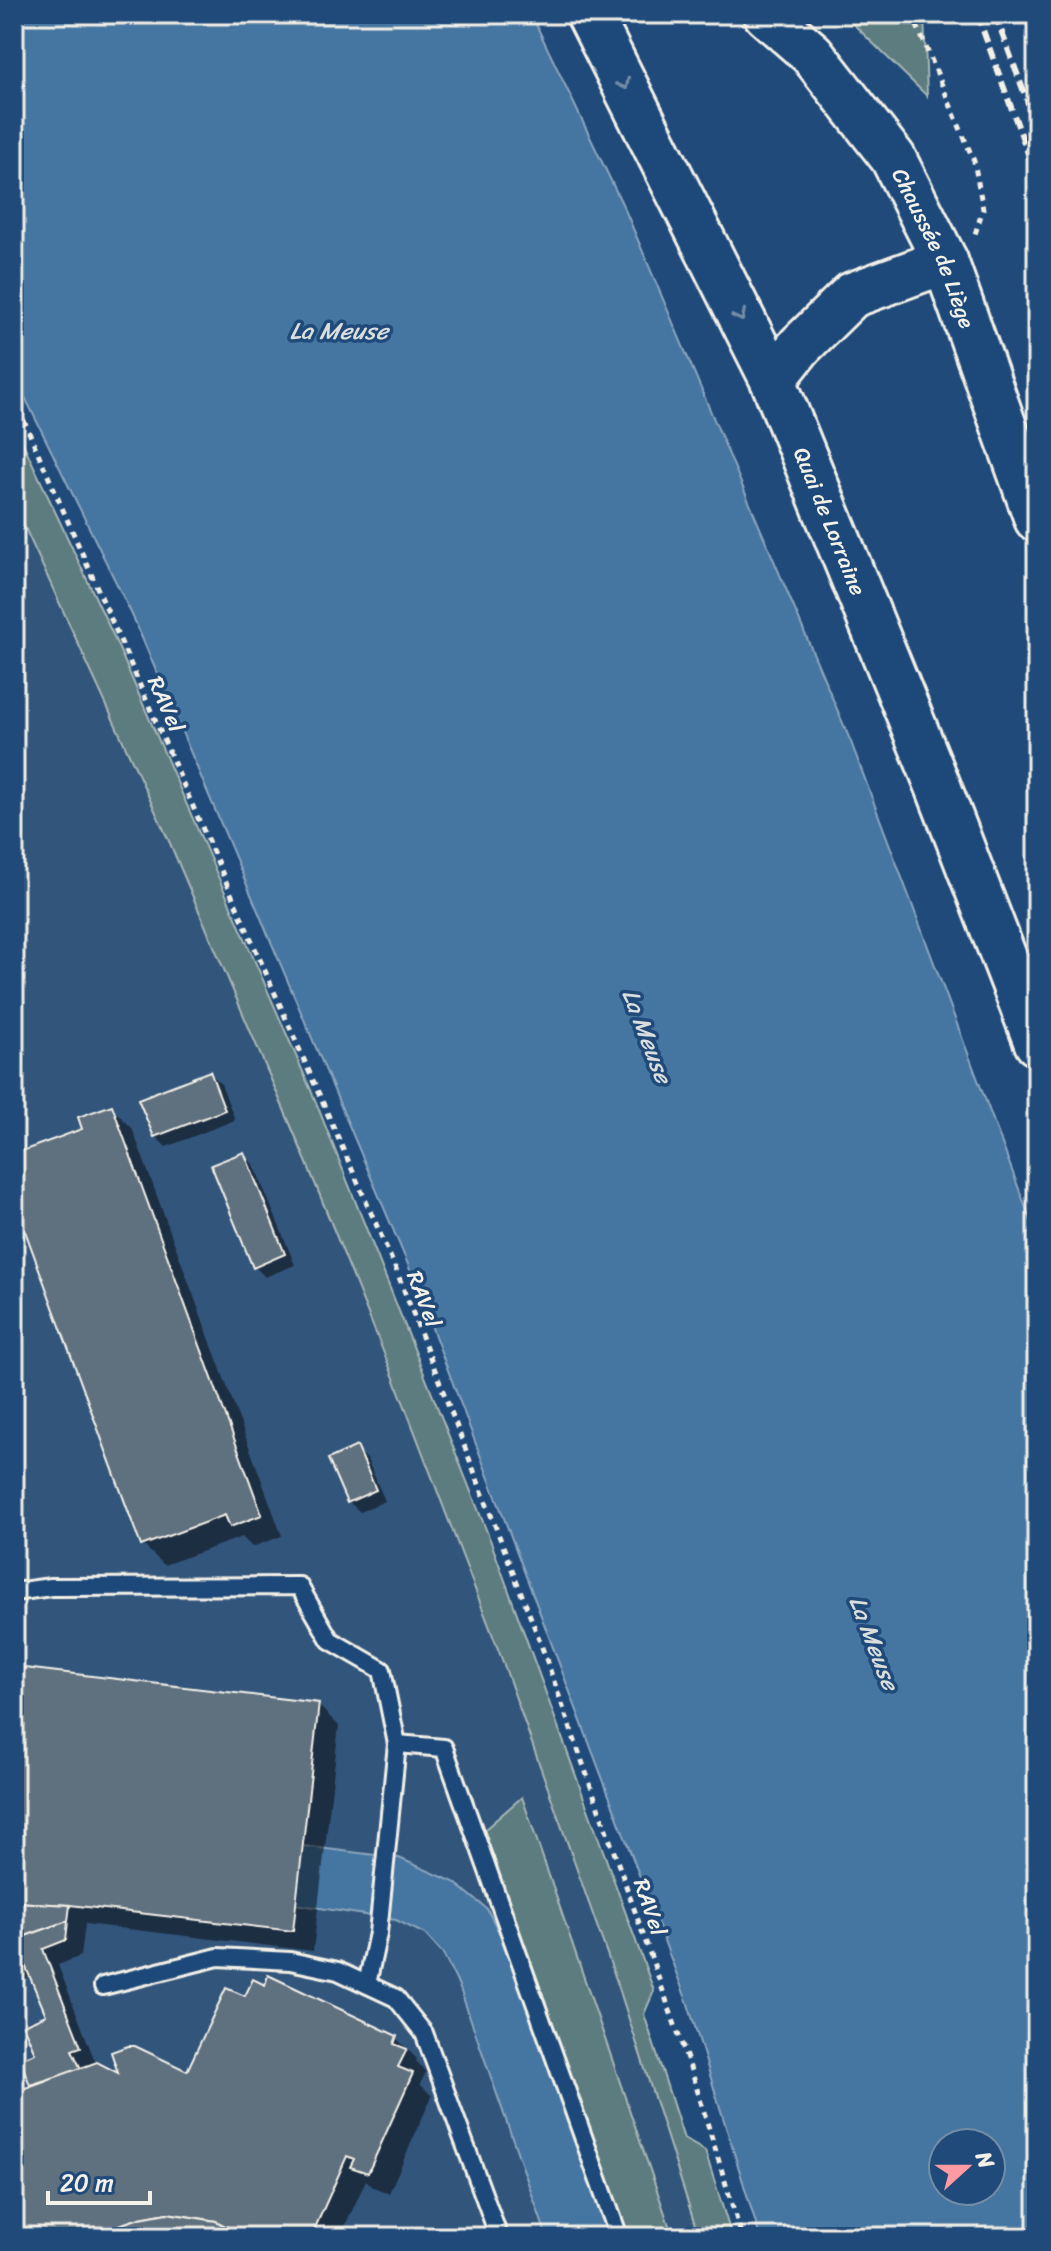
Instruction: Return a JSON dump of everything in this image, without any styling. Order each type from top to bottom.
[{"type":"main road","name":"Quai de Lorraine","points":[[589,14],[773,380],[938,786],[1037,1043]]},
{"type":"main road","name":"Chaussée de Liège","points":[[766,14],[812,54],[893,158],[945,261],[1037,519]]},
{"type":"main road","points":[[773,380],[800,346],[852,295],[945,261]]},
{"type":"lane","points":[[14,1592],[51,1587],[299,1586],[330,1640],[382,1670],[397,1744],[378,1933],[367,1984]]},
{"type":"lane","points":[[397,1744],[444,1748],[619,2237]]},
{"type":"lane","points":[[103,1986],[218,1957],[290,1961],[338,1971],[396,1998],[424,2033],[499,2237]]},
{"type":"path","points":[[912,14],[974,161],[983,209],[973,240],[945,261]]},
{"type":"path","name":"RAVel","points":[[14,398],[397,1272],[544,1654],[693,2076],[742,2237]]},
{"type":"shaded area","points":[[14,504],[169,841],[306,1161],[394,1378],[503,1662],[617,1982],[699,2237],[14,2237]]},
{"type":"green space","points":[[843,14],[924,14],[927,96]]},
{"type":"green space","points":[[14,424],[113,635],[313,1095],[491,1542],[654,1991],[644,2014],[684,2139],[705,2151],[732,2237],[699,2237],[617,1982],[503,1662],[394,1378],[306,1161],[169,841],[14,504]]},
{"type":"green space","points":[[522,1797],[673,2237],[629,2237],[484,1830]]},
{"type":"water","name":"La Meuse","points":[[14,14],[531,14],[626,212],[851,742],[1037,1237],[1037,2237],[760,2237],[688,2004],[407,1262],[134,619],[14,375]]},
{"type":"water","points":[[14,1786],[303,1846],[399,1858],[454,1882],[487,1909],[500,1934],[611,2237],[547,2237],[459,1986],[443,1954],[425,1934],[396,1920],[14,1860]]},
{"type":"building","points":[[210,1071],[225,1110],[154,1137],[138,1099]]},
{"type":"building","points":[[112,1105],[262,1515],[230,1527],[225,1515],[141,1546],[14,1201],[14,1154],[82,1129],[78,1117]]},
{"type":"building","points":[[244,1152],[285,1254],[253,1268],[211,1165]]},
{"type":"building","points":[[357,1446],[376,1490],[347,1503],[328,1459]]},
{"type":"building","points":[[16,1667],[319,1703],[293,1931],[70,1905],[14,1902]]},
{"type":"building","points":[[14,1902],[70,1905],[68,1921],[14,1940]]},
{"type":"building","points":[[68,1921],[66,1940],[43,1949],[81,2047],[72,2050],[81,2069],[30,2085],[20,2059],[35,2053],[23,2025],[46,2015],[22,1958],[14,1961],[14,1940]]},
{"type":"building","points":[[268,1975],[397,2036],[394,2044],[407,2049],[398,2067],[413,2073],[368,2173],[350,2167],[354,2159],[347,2156],[311,2237],[245,2237],[216,2221],[167,2213],[119,2225],[101,2237],[14,2237],[14,2092],[97,2062],[118,2073],[111,2052],[128,2046],[135,2046],[187,2071],[226,1988],[245,1996],[253,1979],[265,1985]]},
{"type":"building","points":[[167,2213],[216,2221],[245,2237],[101,2237],[119,2225]]},
{"type":"railway","points":[[977,14],[1037,178]]},
{"type":"railway","points":[[995,14],[1037,127]]}]
